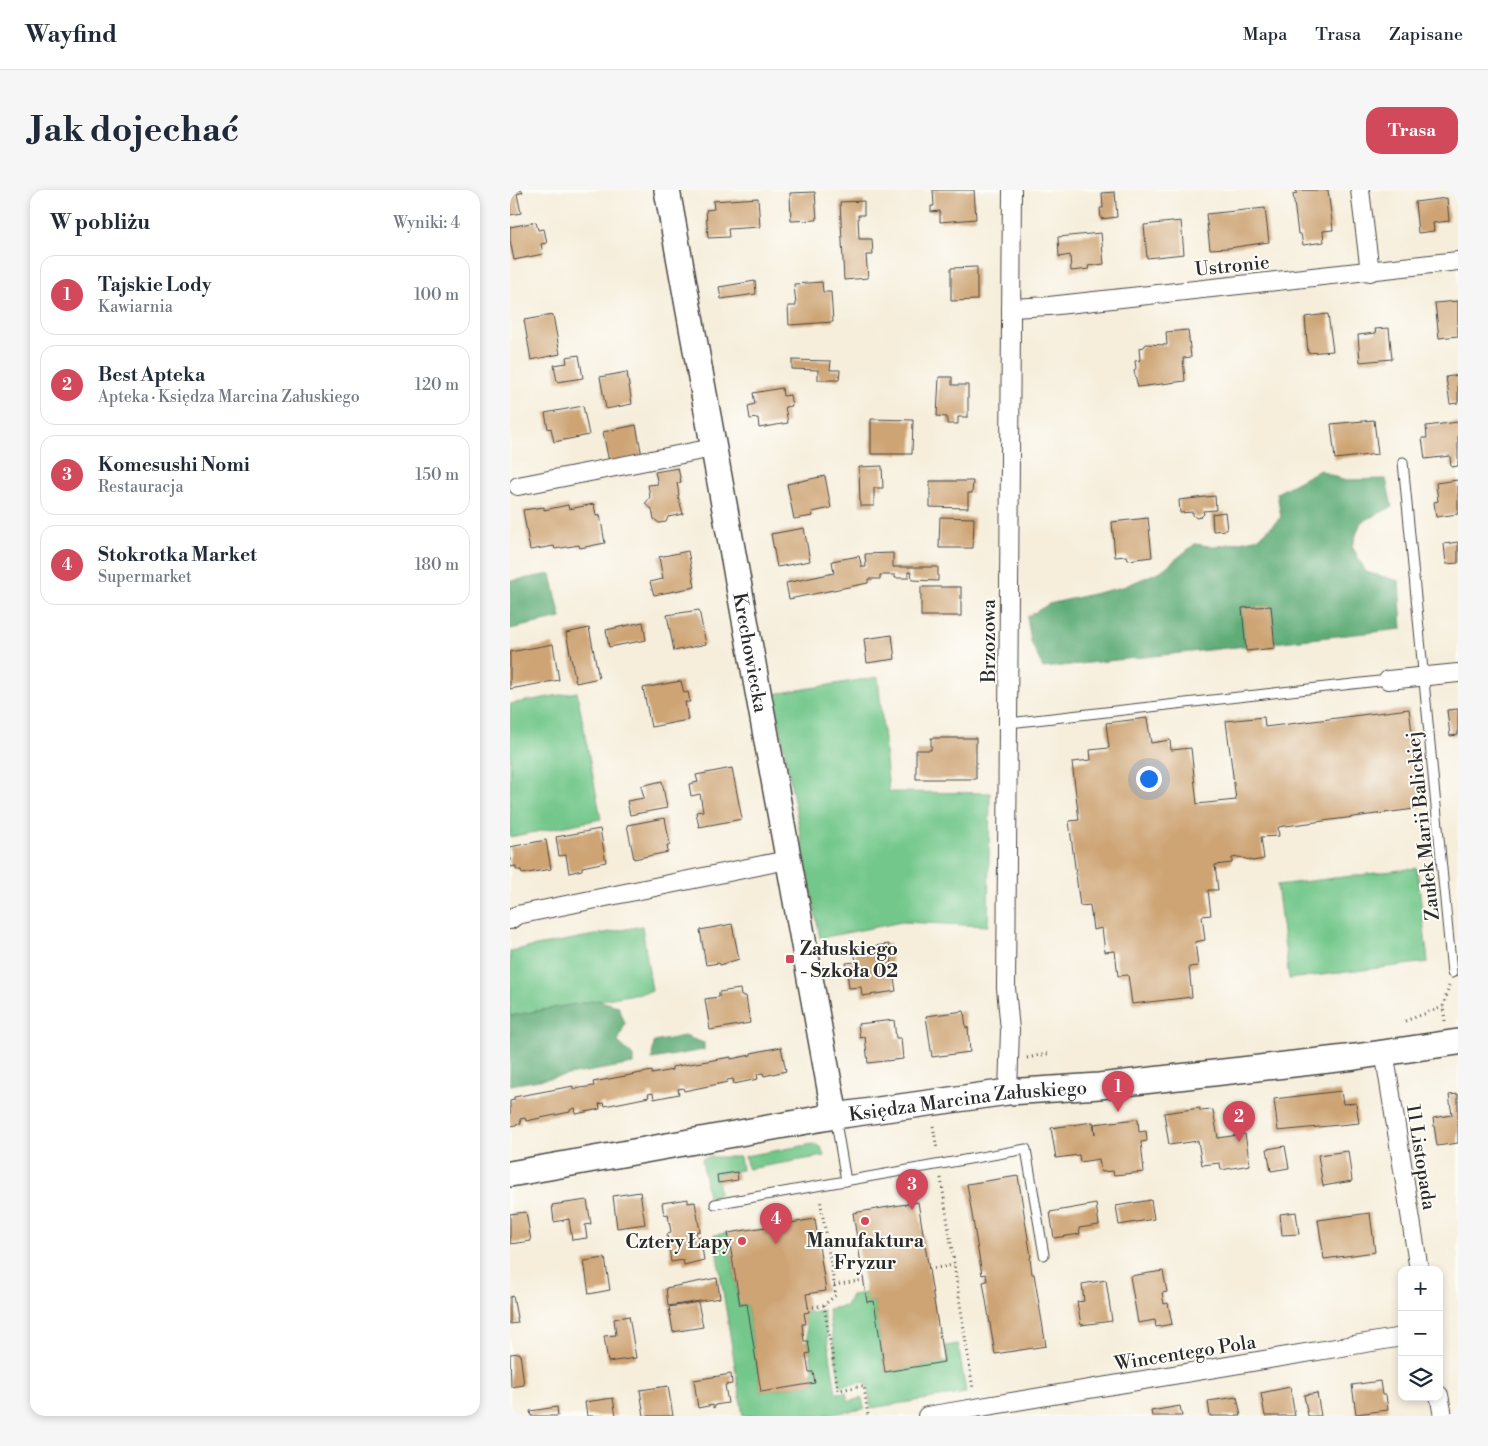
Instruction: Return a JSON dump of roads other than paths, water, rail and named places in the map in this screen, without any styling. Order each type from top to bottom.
[{"type":"street","name":"Krechowiecka","points":[[667,190],[787,860],[835,1116]]},
{"type":"street","name":"Brzozowa","points":[[1008,1092],[1010,1030],[1006,978],[1012,190]]},
{"type":"street","points":[[1360,190],[1370,272]]},
{"type":"street","name":"Ustronie","points":[[1011,308],[1049,306],[1458,261]]},
{"type":"street","points":[[518,486],[713,448]]},
{"type":"street","points":[[1388,680],[1458,673]]},
{"type":"street","points":[[510,920],[517,915],[787,860]]},
{"type":"street","name":"Księdza Marcina Załuskiego","points":[[510,1174],[835,1116],[1008,1092],[1099,1086],[1355,1057],[1384,1052],[1451,1032]]},
{"type":"street","name":"11 Listopada","points":[[1384,1052],[1418,1266]]},
{"type":"street","name":"Wincentego Pola","points":[[927,1416],[977,1412],[1398,1338]]},
{"type":"street","points":[[1440,1401],[1442,1416]]},
{"type":"lane","name":"Zaułek Marii Balickiej","points":[[1403,462],[1452,973]]},
{"type":"lane","points":[[1009,723],[1388,680]]},
{"type":"lane","points":[[835,1116],[846,1181]]},
{"type":"lane","points":[[715,1204],[1026,1150],[1044,1255]]},
{"type":"place","name":"Załuskiego - Szkoła 02","points":[[790,959]]},
{"type":"place","name":"Tajskie Lody","points":[[1118,1112]]},
{"type":"place","name":"Best Apteka","points":[[1239,1142]]},
{"type":"place","name":"Komesushi Nomi","points":[[912,1210]]},
{"type":"place","name":"Manufaktura Fryzur","points":[[865,1221]]},
{"type":"place","name":"Cztery Łapy","points":[[742,1241]]},
{"type":"place","name":"Stokrotka Market","points":[[776,1244]]}]
